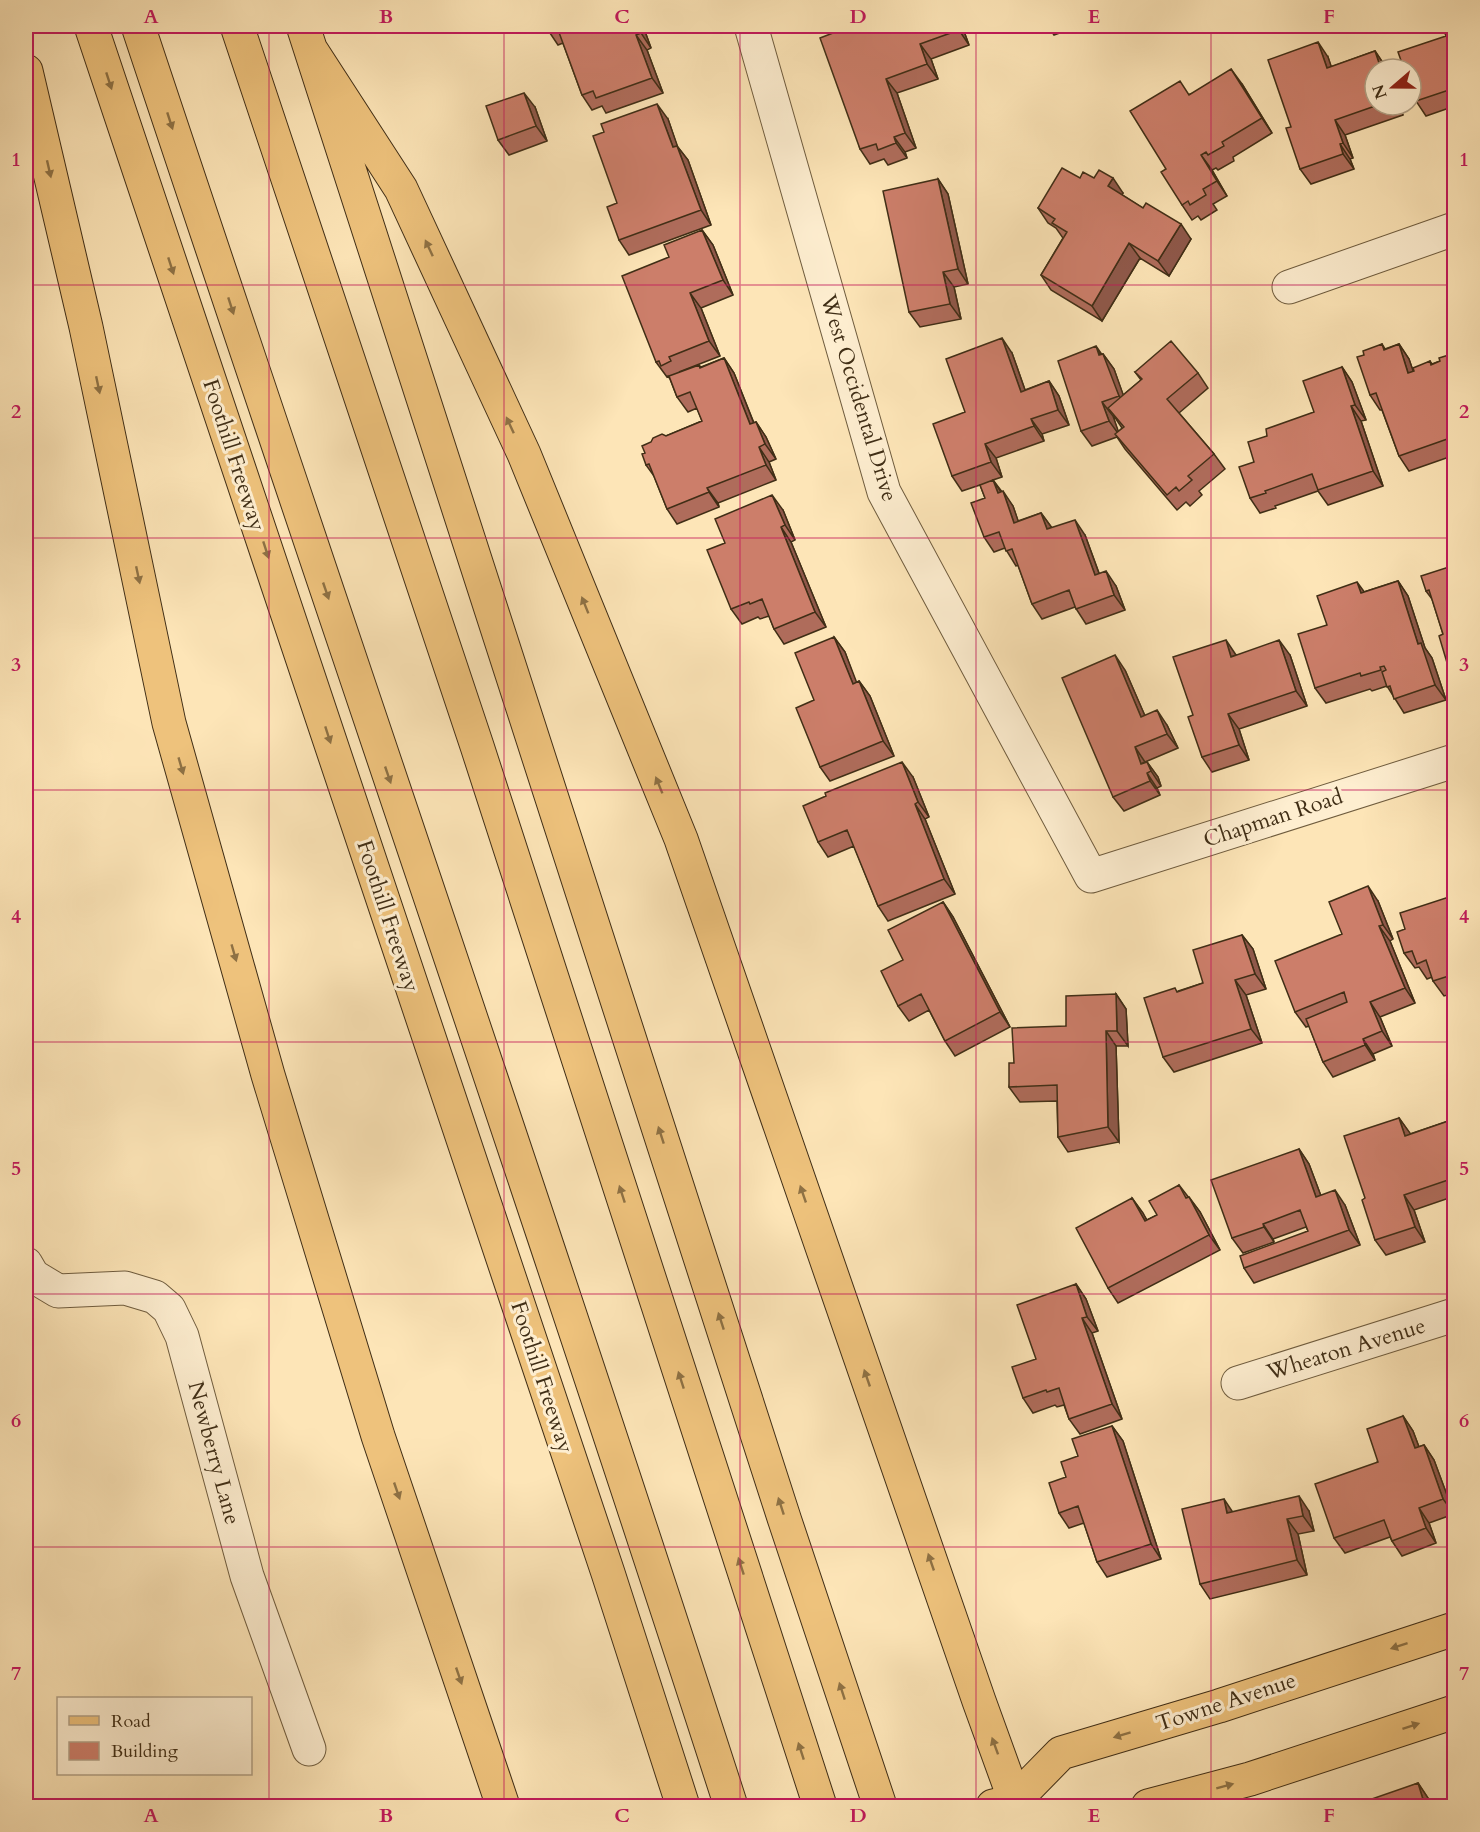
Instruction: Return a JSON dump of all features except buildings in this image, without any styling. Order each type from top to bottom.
[{"type":"main road","name":"Foothill Freeway","points":[[91,26],[604,1562],[683,1806]]},
{"type":"main road","points":[[138,26],[303,524],[632,1499],[731,1806]]},
{"type":"main road","points":[[237,26],[477,746],[820,1806]]},
{"type":"main road","points":[[307,38],[401,189],[524,454],[681,839],[1014,1805]]},
{"type":"main road","points":[[307,38],[880,1806]]},
{"type":"main road","points":[[26,71],[86,327],[169,723],[268,1075],[378,1436],[503,1806]]},
{"type":"main road","name":"Towne Avenue","points":[[1014,1805],[1061,1753],[1219,1706],[1455,1629]]},
{"type":"main road","points":[[1148,1806],[1250,1779],[1455,1712]]},
{"type":"street","name":"West Occidental Drive","points":[[751,26],[884,492],[1091,876]]},
{"type":"street","points":[[1289,287],[1455,229]]},
{"type":"street","name":"Chapman Road","points":[[1091,876],[1455,760]]},
{"type":"street","name":"Newberry Lane","points":[[26,1264],[33,1276],[58,1291],[125,1288],[155,1297],[169,1309],[182,1336],[247,1576],[309,1749]]},
{"type":"street","name":"Wheaton Avenue","points":[[1238,1383],[1455,1315]]}]
